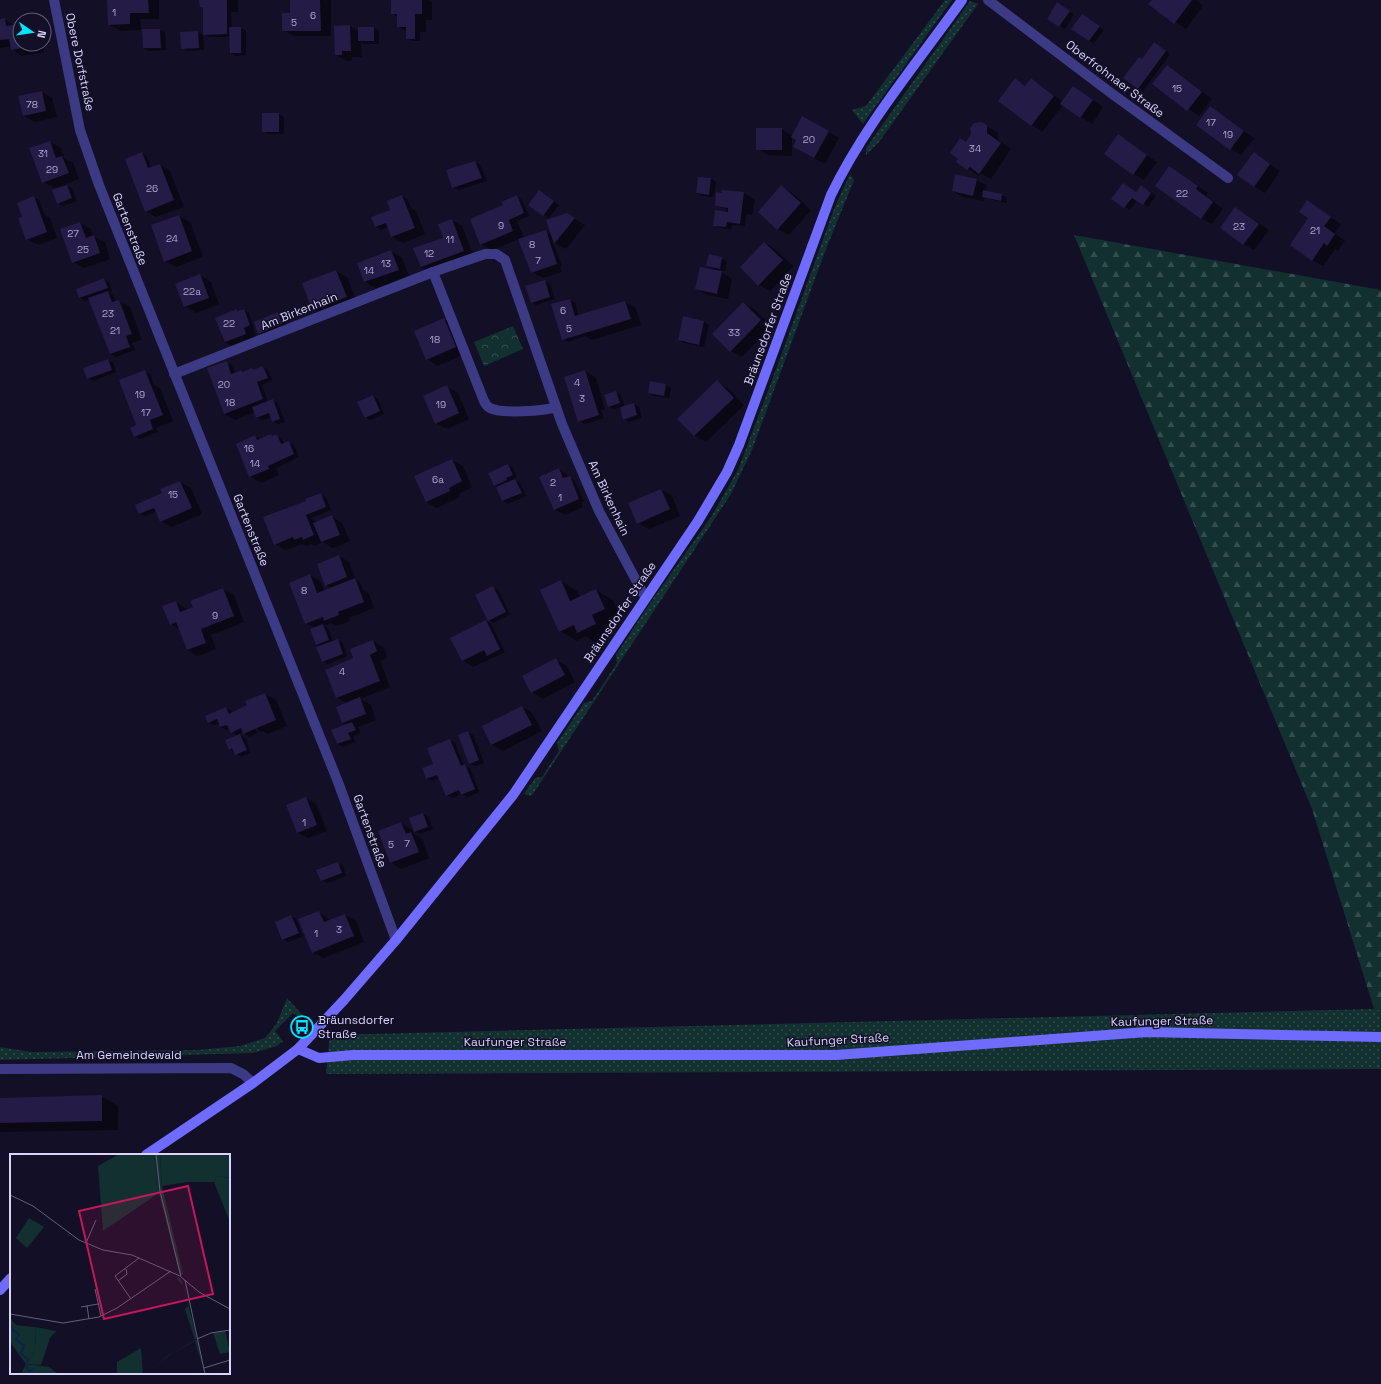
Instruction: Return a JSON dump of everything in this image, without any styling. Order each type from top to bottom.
[{"type":"main road","name":"Bräunsdorfer Straße","points":[[147,1154],[253,1083],[298,1049],[344,1000],[396,940],[513,795],[698,521],[727,472],[746,425],[831,195],[850,157],[962,0]]},
{"type":"main road","name":"Kaufunger Straße","points":[[298,1049],[308,1055],[319,1058],[353,1055],[836,1055],[1147,1032],[1381,1037]]},
{"type":"main road","points":[[0,1290],[10,1279]]},
{"type":"street","name":"Obere Dorfstraße","points":[[54,0],[80,130]]},
{"type":"street","name":"Oberfrohnaer Straße","points":[[988,0],[1111,93],[1228,178]]},
{"type":"street","name":"Gartenstraße","points":[[80,130],[102,192],[174,374],[338,782],[396,940]]},
{"type":"street","name":"Am Birkenhain","points":[[174,374],[433,272],[485,254],[496,254],[505,260],[556,407],[599,511],[645,598]]},
{"type":"street","points":[[433,272],[484,401],[489,408],[498,410],[545,410],[556,407]]},
{"type":"street","name":"Am Gemeindewald","points":[[0,1069],[231,1068],[243,1074],[253,1083]]},
{"type":"green space","points":[[945,0],[952,0],[863,124],[852,110],[866,106]]},
{"type":"green space","points":[[970,1],[978,4],[879,142],[866,155],[866,148]]},
{"type":"green space","points":[[850,174],[854,180],[826,249],[752,450],[731,494],[533,794],[531,796],[524,794],[535,778],[542,777],[559,751],[557,743],[584,703],[592,701],[617,663],[616,655],[648,606],[711,517],[738,470],[834,209]]},
{"type":"green space","points":[[1074,235],[1381,290],[1381,1010],[1374,1009],[1312,809]]},
{"type":"green space","points":[[513,326],[523,349],[484,366],[474,342]]},
{"type":"green space","points":[[287,998],[306,1019],[304,1021],[293,1013],[275,1031],[283,1041],[277,1046],[253,1053],[0,1060],[0,1047],[31,1052],[198,1050],[240,1046],[265,1038],[277,1023]]},
{"type":"green space","points":[[1381,1010],[1381,1069],[326,1074],[330,1035]]},
{"type":"building","points":[[107,0],[148,0],[149,13],[130,13],[130,24],[108,25]]},
{"type":"building","points":[[199,0],[227,0],[227,34],[203,35],[203,7],[200,7]]},
{"type":"building","points":[[290,0],[320,0],[321,31],[282,31],[282,13],[290,13]]},
{"type":"building","points":[[391,0],[422,0],[422,14],[415,14],[415,39],[406,39],[406,27],[397,27],[397,14],[391,14]]},
{"type":"building","points":[[1152,0],[1192,0],[1174,24],[1148,4]]},
{"type":"building","points":[[1057,2],[1070,11],[1059,27],[1047,19]]},
{"type":"building","points":[[1082,14],[1100,26],[1089,41],[1071,29]]},
{"type":"building","points":[[5,18],[6,26],[12,25],[12,50],[9,39],[0,40],[0,19]]},
{"type":"building","points":[[350,25],[351,51],[342,51],[342,55],[335,55],[334,26]]},
{"type":"building","points":[[229,27],[241,27],[241,53],[230,53]]},
{"type":"building","points":[[358,27],[374,27],[374,41],[358,41]]},
{"type":"building","points":[[142,29],[160,29],[161,48],[143,48]]},
{"type":"building","points":[[198,31],[199,48],[181,49],[180,32]]},
{"type":"building","points":[[1154,42],[1166,51],[1138,89],[1123,78],[1139,57],[1142,59]]},
{"type":"building","points":[[1167,65],[1202,92],[1187,111],[1152,84]]},
{"type":"building","points":[[1015,78],[1025,86],[1031,78],[1054,96],[1031,126],[998,101]]},
{"type":"building","points":[[1073,86],[1093,100],[1080,118],[1060,104]]},
{"type":"building","points":[[42,91],[46,111],[23,116],[18,96]]},
{"type":"building","points":[[1210,106],[1244,131],[1230,150],[1196,125]]},
{"type":"building","points":[[262,113],[279,113],[279,132],[262,132]]},
{"type":"building","points":[[802,116],[829,131],[814,158],[793,147],[796,140],[791,137]]},
{"type":"building","points":[[982,122],[987,125],[987,133],[1001,143],[979,174],[970,167],[967,170],[956,162],[958,159],[950,153],[960,138],[966,142],[971,134],[970,128],[974,123]]},
{"type":"building","points":[[756,128],[782,128],[782,150],[756,150]]},
{"type":"building","points":[[1118,134],[1147,155],[1133,175],[1104,154]]},
{"type":"building","points":[[50,141],[56,158],[62,156],[69,173],[42,183],[29,148]]},
{"type":"building","points":[[142,152],[148,168],[160,164],[174,200],[145,212],[125,159]]},
{"type":"building","points":[[1254,152],[1270,164],[1254,187],[1237,175]]},
{"type":"building","points":[[475,161],[482,178],[452,188],[446,170]]},
{"type":"building","points":[[1169,166],[1198,186],[1196,189],[1213,202],[1201,219],[1155,186]]},
{"type":"building","points":[[955,174],[977,179],[973,196],[952,191]]},
{"type":"building","points":[[698,177],[711,178],[709,195],[696,193]]},
{"type":"building","points":[[1123,183],[1136,192],[1141,185],[1151,193],[1143,205],[1132,198],[1124,208],[1111,199]]},
{"type":"building","points":[[67,185],[72,198],[57,204],[52,190]]},
{"type":"building","points":[[781,185],[801,203],[777,230],[758,212]]},
{"type":"building","points":[[539,190],[554,201],[543,216],[528,205]]},
{"type":"building","points":[[722,190],[744,192],[740,224],[727,222],[726,227],[713,226],[715,210],[728,212],[728,208],[715,206],[716,192],[722,193]]},
{"type":"building","points":[[983,190],[1002,194],[1001,201],[982,197]]},
{"type":"building","points":[[402,195],[415,228],[391,237],[386,223],[375,227],[371,217],[390,210],[387,201]]},
{"type":"building","points":[[517,195],[524,213],[509,220],[513,231],[480,245],[470,219],[503,205],[501,202]]},
{"type":"building","points":[[34,196],[47,232],[26,240],[18,218],[22,217],[17,203]]},
{"type":"building","points":[[1307,200],[1331,217],[1324,226],[1335,234],[1327,246],[1324,243],[1312,261],[1290,245],[1308,218],[1299,212]]},
{"type":"building","points":[[1235,207],[1259,224],[1243,245],[1220,228]]},
{"type":"building","points":[[567,213],[575,218],[554,244],[546,220]]},
{"type":"building","points":[[179,215],[192,251],[164,262],[151,225]]},
{"type":"building","points":[[452,219],[464,251],[421,267],[413,248],[443,238],[438,224]]},
{"type":"building","points":[[80,222],[86,238],[94,235],[100,253],[72,263],[60,229]]},
{"type":"building","points":[[546,230],[557,264],[531,273],[518,239]]},
{"type":"building","points":[[764,242],[783,260],[758,286],[740,267]]},
{"type":"building","points":[[391,250],[399,270],[364,282],[357,263]]},
{"type":"building","points":[[709,254],[722,257],[720,269],[706,266]]},
{"type":"building","points":[[700,267],[722,271],[717,294],[695,289]]},
{"type":"building","points":[[336,270],[347,297],[312,310],[302,283]]},
{"type":"building","points":[[200,274],[209,298],[184,307],[175,284]]},
{"type":"building","points":[[104,278],[108,288],[79,298],[76,289]]},
{"type":"building","points":[[545,280],[550,297],[531,303],[525,286]]},
{"type":"building","points":[[108,291],[112,302],[119,300],[132,334],[126,336],[130,347],[110,354],[88,298]]},
{"type":"building","points":[[570,299],[575,316],[625,301],[631,319],[562,340],[551,304]]},
{"type":"building","points":[[743,302],[761,320],[730,352],[712,334]]},
{"type":"building","points":[[237,309],[237,311],[244,309],[250,325],[244,328],[246,334],[225,342],[215,318]]},
{"type":"building","points":[[278,312],[282,324],[258,334],[254,322]]},
{"type":"building","points":[[683,316],[704,321],[699,345],[678,340]]},
{"type":"building","points":[[444,318],[456,347],[426,360],[414,331]]},
{"type":"building","points":[[108,359],[112,370],[87,379],[83,368]]},
{"type":"building","points":[[227,361],[231,374],[252,368],[253,370],[263,366],[268,378],[257,382],[263,399],[224,414],[207,368]]},
{"type":"building","points":[[145,370],[163,415],[150,420],[153,429],[134,437],[130,428],[136,425],[119,380]]},
{"type":"building","points":[[585,370],[599,415],[578,422],[564,377]]},
{"type":"building","points":[[717,380],[734,398],[694,436],[677,419]]},
{"type":"building","points":[[650,381],[666,384],[664,396],[648,393]]},
{"type":"building","points":[[447,385],[459,413],[435,424],[423,396]]},
{"type":"building","points":[[616,391],[620,403],[608,407],[604,395]]},
{"type":"building","points":[[373,395],[380,411],[365,418],[357,402]]},
{"type":"building","points":[[273,399],[280,419],[272,422],[269,413],[256,418],[252,407]]},
{"type":"building","points":[[634,403],[637,415],[623,420],[620,407]]},
{"type":"building","points":[[271,434],[272,436],[277,434],[281,444],[289,441],[294,454],[268,466],[269,469],[249,477],[236,444],[255,435],[257,440]]},
{"type":"building","points":[[452,459],[462,481],[449,488],[450,491],[426,502],[414,476]]},
{"type":"building","points":[[508,464],[513,475],[506,478],[507,480],[494,486],[488,473]]},
{"type":"building","points":[[559,468],[563,478],[570,476],[579,499],[554,510],[539,477]]},
{"type":"building","points":[[515,479],[522,493],[502,501],[496,487]]},
{"type":"building","points":[[180,481],[192,508],[160,522],[154,508],[139,514],[135,505],[162,493],[160,489]]},
{"type":"building","points":[[661,489],[670,509],[637,524],[628,503]]},
{"type":"building","points":[[321,493],[326,507],[306,515],[314,535],[303,540],[302,537],[294,540],[293,537],[274,545],[263,517],[306,501],[305,499]]},
{"type":"building","points":[[332,515],[340,535],[321,542],[313,523]]},
{"type":"building","points":[[339,555],[347,577],[325,586],[317,564]]},
{"type":"building","points":[[310,574],[317,593],[355,578],[364,602],[338,612],[339,615],[324,621],[323,617],[305,624],[289,583]]},
{"type":"building","points":[[561,580],[570,601],[596,589],[605,609],[592,615],[596,624],[577,633],[574,625],[559,632],[540,590]]},
{"type":"building","points":[[493,586],[506,612],[488,621],[475,595]]},
{"type":"building","points":[[223,588],[234,616],[201,629],[206,643],[187,650],[176,622],[170,625],[162,606],[176,601],[180,612],[193,607],[190,601]]},
{"type":"building","points":[[486,620],[500,649],[487,656],[484,650],[462,661],[450,638]]},
{"type":"building","points":[[323,624],[329,640],[316,645],[310,629]]},
{"type":"building","points":[[338,639],[343,654],[322,662],[316,647]]},
{"type":"building","points":[[373,640],[377,651],[370,655],[380,681],[336,698],[325,670],[353,658],[350,649]]},
{"type":"building","points":[[556,658],[565,675],[531,693],[522,676]]},
{"type":"building","points":[[265,693],[276,720],[243,734],[241,728],[231,733],[227,725],[220,727],[217,719],[208,723],[205,716],[226,707],[229,714],[247,705],[245,701]]},
{"type":"building","points":[[360,697],[366,714],[342,723],[336,707]]},
{"type":"building","points":[[522,706],[532,725],[491,745],[482,726]]},
{"type":"building","points":[[352,722],[356,730],[348,733],[351,739],[337,744],[331,730]]},
{"type":"building","points":[[468,731],[479,760],[469,764],[458,735]]},
{"type":"building","points":[[240,734],[247,750],[235,755],[232,748],[229,750],[225,740]]},
{"type":"building","points":[[450,739],[461,766],[465,764],[475,789],[461,795],[459,790],[446,796],[437,775],[426,779],[422,768],[433,764],[427,748]]},
{"type":"building","points":[[306,797],[317,825],[297,833],[286,805]]},
{"type":"building","points":[[423,813],[428,827],[414,832],[409,818]]},
{"type":"building","points":[[401,822],[406,834],[411,832],[419,852],[390,863],[378,831]]},
{"type":"building","points":[[338,862],[342,873],[321,881],[316,870]]},
{"type":"building","points":[[319,911],[324,922],[345,914],[354,936],[312,953],[298,919]]},
{"type":"building","points":[[291,915],[299,933],[282,940],[275,922]]},
{"type":"building","points":[[102,1095],[102,1121],[0,1123],[0,1098]]},
{"type":"place","name":"Bräunsdorfer Straße","points":[[302,1027]]}]
